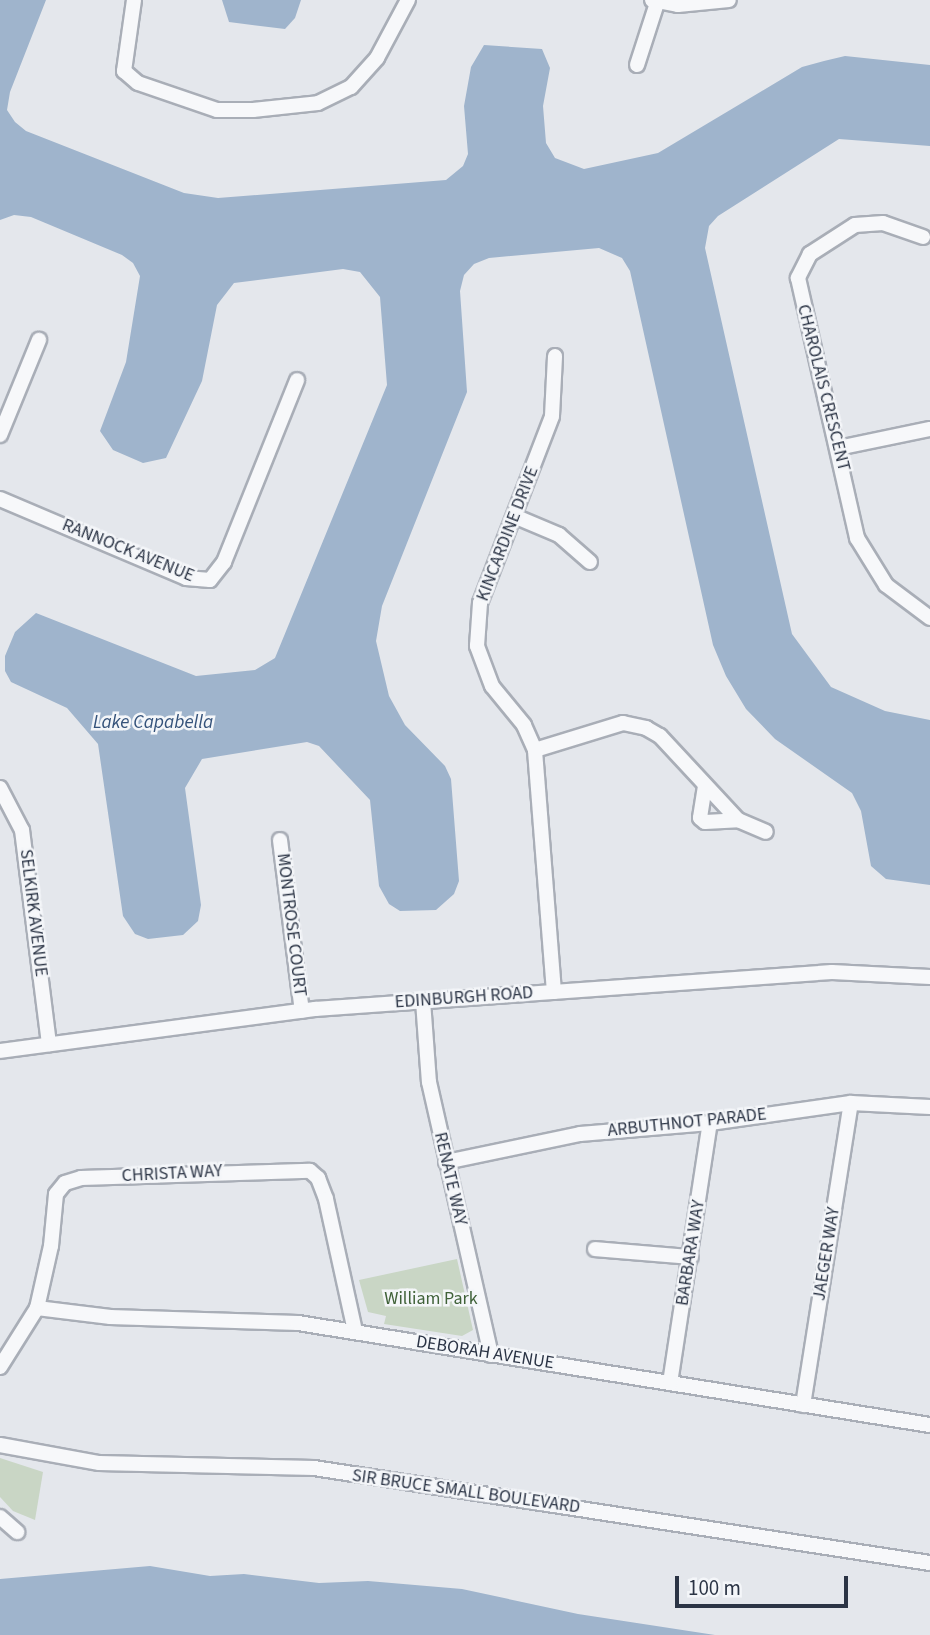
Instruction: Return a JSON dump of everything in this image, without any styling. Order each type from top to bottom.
[{"type":"street","points":[[134,0],[124,71],[138,83],[217,110],[253,110],[318,103],[351,87],[377,58],[408,0]]},
{"type":"street","points":[[637,65],[655,1],[678,5],[729,0]]},
{"type":"street","name":"CHAROLAIS CRESCENT","points":[[923,237],[883,223],[855,225],[810,254],[800,270],[800,292],[864,554],[900,598],[930,618]]},
{"type":"street","points":[[0,435],[39,340]]},
{"type":"street","name":"KINCARDINE DRIVE","points":[[554,992],[535,750],[524,725],[492,686],[477,646],[480,603],[552,416],[555,356]]},
{"type":"street","name":"RANNOCK AVENUE","points":[[0,499],[186,578],[210,580],[224,562],[297,380]]},
{"type":"street","points":[[838,448],[930,429]]},
{"type":"street","points":[[514,516],[559,535],[590,562]]},
{"type":"street","points":[[535,750],[623,723],[660,736],[738,820],[766,832]]},
{"type":"street","points":[[705,786],[700,818],[705,822],[738,820]]},
{"type":"street","name":"SELKIRK AVENUE","points":[[0,788],[22,830],[49,1044]]},
{"type":"street","name":"MONTROSE COURT","points":[[280,840],[302,1010]]},
{"type":"street","name":"EDINBURGH ROAD","points":[[0,1051],[302,1010],[832,972],[930,977]]},
{"type":"street","name":"RENATE WAY","points":[[423,1001],[429,1082],[491,1355]]},
{"type":"street","name":"ARBUTHNOT PARADE","points":[[446,1162],[580,1134],[710,1123],[851,1103],[930,1107]]},
{"type":"street","name":"JAEGER WAY","points":[[803,1405],[851,1103]]},
{"type":"street","name":"BARBARA WAY","points":[[670,1383],[710,1123]]},
{"type":"street","name":"CHRISTA WAY","points":[[0,1367],[37,1308],[51,1246],[55,1199],[65,1183],[299,1169],[315,1174],[322,1185],[355,1331]]},
{"type":"street","points":[[594,1249],[691,1257]]},
{"type":"street","name":"DEBORAH AVENUE","points":[[37,1308],[110,1317],[258,1320],[355,1331],[930,1425]]},
{"type":"street","name":"SIR BRUCE SMALL BOULEVARD","points":[[0,1445],[99,1463],[314,1468],[930,1563]]},
{"type":"street","points":[[0,1517],[17,1532]]},
{"type":"green space","name":"William Park","points":[[457,1259],[473,1330],[462,1336],[384,1324],[386,1316],[368,1312],[359,1280]]},
{"type":"green space","points":[[0,1458],[43,1472],[35,1520],[13,1511],[0,1497]]},
{"type":"water","name":"Lake Capabella","points":[[0,0],[46,0],[10,92],[7,110],[15,122],[26,131],[184,193],[218,198],[446,180],[463,166],[468,154],[464,106],[471,67],[484,45],[542,49],[550,68],[543,106],[546,143],[555,158],[584,169],[658,153],[802,67],[845,56],[930,65],[930,146],[839,139],[718,216],[709,226],[705,248],[792,634],[831,687],[885,711],[930,720],[930,885],[886,879],[871,866],[861,811],[852,793],[775,739],[746,709],[726,676],[713,645],[630,271],[622,258],[599,248],[489,258],[474,264],[464,275],[460,291],[467,392],[382,606],[376,641],[389,696],[405,725],[445,766],[451,779],[459,881],[454,894],[436,910],[400,911],[389,904],[379,886],[370,800],[319,746],[307,742],[202,759],[185,788],[201,905],[198,921],[183,935],[148,939],[135,934],[123,916],[98,744],[67,708],[11,682],[5,671],[5,656],[15,632],[36,613],[196,676],[255,670],[275,658],[387,385],[380,297],[360,272],[343,269],[234,283],[217,305],[202,381],[166,458],[143,463],[113,450],[100,431],[126,362],[140,276],[133,263],[122,255],[31,217],[14,215],[0,220]]},
{"type":"water","points":[[222,0],[301,0],[295,18],[285,29],[229,22]]},
{"type":"water","points":[[150,1566],[210,1576],[244,1574],[319,1583],[368,1581],[462,1589],[578,1614],[715,1635],[0,1635],[0,1579]]}]
